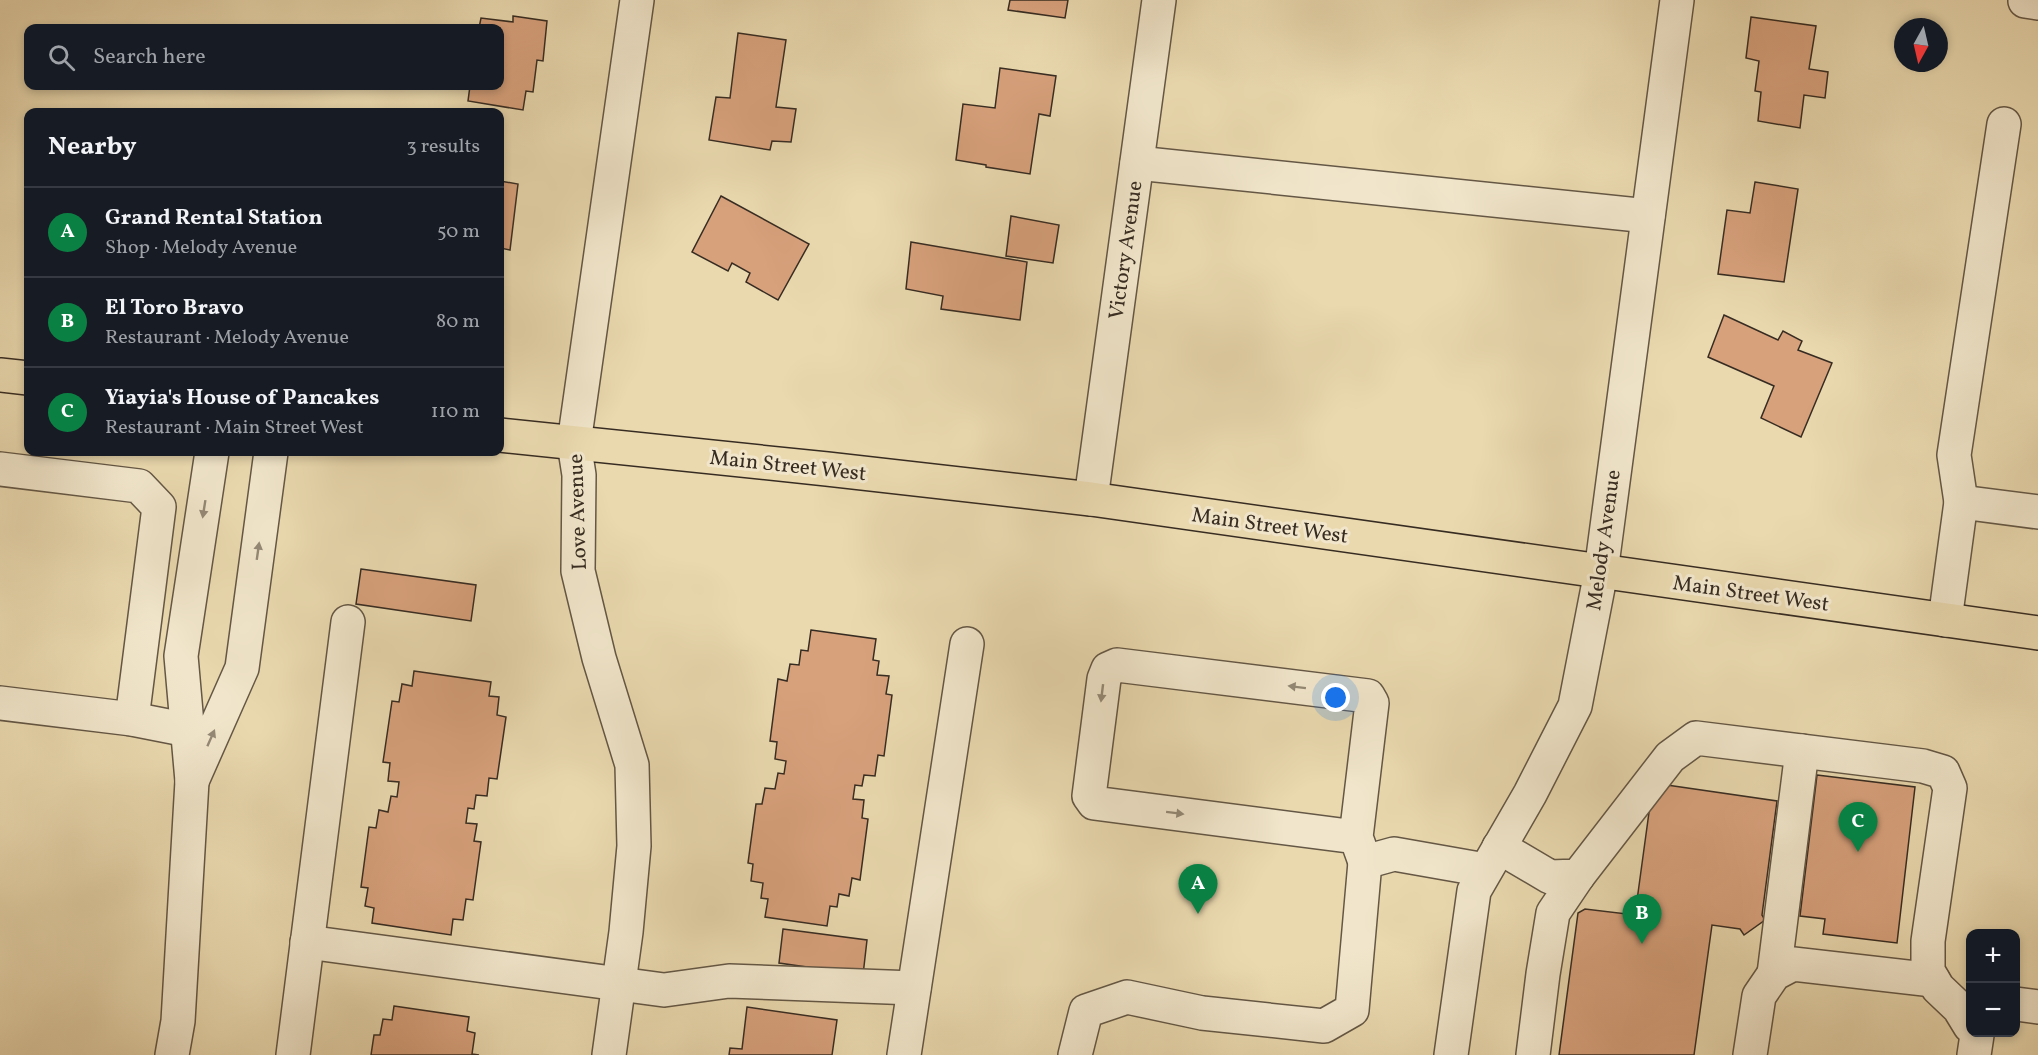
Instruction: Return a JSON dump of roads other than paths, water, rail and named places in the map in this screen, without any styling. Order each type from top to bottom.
[{"type":"main road","points":[[0,375],[24,378]]},
{"type":"main road","name":"Main Street West","points":[[504,435],[827,469],[1091,500],[2038,633]]},
{"type":"street","name":"Love Avenue","points":[[609,1055],[634,846],[632,765],[599,658],[578,571],[579,475],[574,443],[637,0]]},
{"type":"street","name":"Victory Avenue","points":[[1091,500],[1159,0]]},
{"type":"street","name":"Melody Avenue","points":[[1450,1055],[1474,891],[1530,794],[1575,706],[1600,572],[1677,0]]},
{"type":"street","points":[[2025,1],[2038,3]]},
{"type":"street","points":[[1945,620],[1960,502],[1954,455],[2004,124]]},
{"type":"street","points":[[1137,163],[1648,216]]},
{"type":"street","points":[[172,1055],[178,1021],[192,781],[181,656],[211,456]]},
{"type":"street","points":[[192,781],[242,668],[270,456]]},
{"type":"street","points":[[0,469],[139,486],[159,507],[132,719]]},
{"type":"street","points":[[1960,502],[2038,512]]},
{"type":"street","points":[[293,1055],[348,622]]},
{"type":"street","points":[[904,1055],[967,644]]},
{"type":"street","points":[[1075,1055],[1086,1011],[1127,997],[1202,1013],[1324,1026],[1352,1010],[1360,849],[1372,702],[1368,696],[1117,665],[1108,669],[1104,678],[1089,796],[1094,803],[1360,849],[1394,854],[1492,859],[1550,877],[1578,876]]},
{"type":"street","points":[[0,703],[132,719],[188,730]]},
{"type":"street","points":[[1533,1055],[1553,913],[1578,876],[1670,757],[1696,738],[1923,766],[1943,772],[1950,788],[1928,941],[1928,971],[1949,990],[1966,1018]]},
{"type":"street","points":[[1750,1055],[1759,996],[1774,974],[1802,751]]},
{"type":"street","points":[[307,942],[664,990],[729,981],[914,988]]},
{"type":"street","points":[[1774,974],[1794,964],[1949,990]]},
{"type":"street","points":[[2020,1005],[2038,1008]]},
{"type":"street","points":[[1974,1055],[1977,1037]]},
{"type":"place","name":"Yiayia's House of Pancakes","points":[[1858,852]]},
{"type":"place","name":"Grand Rental Station","points":[[1198,914]]},
{"type":"place","name":"El Toro Bravo","points":[[1642,944]]}]
